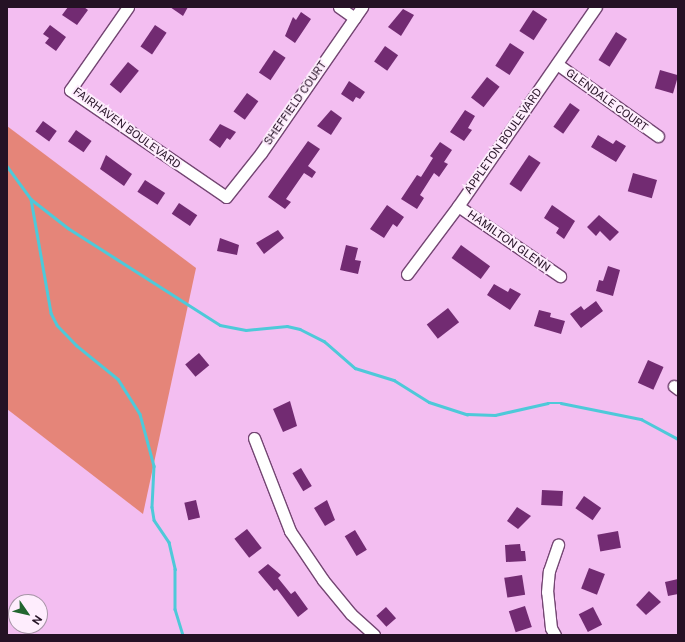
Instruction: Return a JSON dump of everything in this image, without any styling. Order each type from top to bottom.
[{"type":"street","name":"FAIRHAVEN BOULEVARD","points":[[128,7],[70,90],[226,197]]},
{"type":"street","points":[[339,7],[355,18]]},
{"type":"street","name":"SHEFFIELD COURT","points":[[226,197],[261,153],[362,7]]},
{"type":"street","name":"APPLETON BOULEVARD","points":[[407,274],[458,206],[596,7]]},
{"type":"street","name":"GLENDALE COURT","points":[[557,64],[658,136]]},
{"type":"street","name":"HAMILTON GLENN","points":[[458,206],[560,276]]},
{"type":"street","points":[[254,438],[290,531],[323,580],[351,614],[374,635]]},
{"type":"street","points":[[555,635],[551,628],[547,592],[549,571],[558,545]]},
{"type":"shaded area","points":[[7,126],[196,268],[143,514],[7,409]]},
{"type":"building","points":[[68,7],[84,7],[88,10],[77,25],[62,15]]},
{"type":"building","points":[[170,7],[188,7],[183,16]]},
{"type":"building","points":[[403,9],[414,15],[401,36],[388,27]]},
{"type":"building","points":[[533,10],[547,19],[534,40],[519,31]]},
{"type":"building","points":[[301,12],[311,19],[295,43],[285,36],[293,17],[296,20]]},
{"type":"building","points":[[50,25],[66,37],[56,51],[45,43],[49,38],[43,34]]},
{"type":"building","points":[[155,25],[167,33],[152,54],[140,47]]},
{"type":"building","points":[[616,32],[627,39],[610,67],[599,60]]},
{"type":"building","points":[[510,43],[524,52],[510,75],[495,66]]},
{"type":"building","points":[[385,46],[398,55],[387,71],[374,62]]},
{"type":"building","points":[[274,50],[286,58],[271,80],[259,72]]},
{"type":"building","points":[[128,62],[139,71],[121,93],[110,85]]},
{"type":"building","points":[[660,70],[678,75],[673,94],[655,88]]},
{"type":"building","points":[[487,77],[500,87],[484,107],[471,97]]},
{"type":"building","points":[[349,81],[365,92],[360,99],[356,97],[353,102],[341,94]]},
{"type":"building","points":[[247,93],[258,101],[245,120],[233,112]]},
{"type":"building","points":[[570,103],[580,110],[563,134],[553,127]]},
{"type":"building","points":[[331,110],[342,118],[331,135],[317,126]]},
{"type":"building","points":[[465,110],[475,116],[468,128],[472,130],[464,141],[450,132]]},
{"type":"building","points":[[43,121],[57,131],[49,142],[35,132]]},
{"type":"building","points":[[220,124],[236,132],[230,140],[227,138],[220,148],[209,140]]},
{"type":"building","points":[[76,130],[92,141],[84,152],[68,141]]},
{"type":"building","points":[[598,135],[613,144],[616,140],[626,146],[616,162],[591,147]]},
{"type":"building","points":[[308,141],[320,149],[308,166],[316,172],[312,178],[304,173],[286,199],[291,202],[285,209],[268,197]]},
{"type":"building","points":[[440,142],[452,150],[444,162],[448,164],[439,177],[434,173],[420,195],[424,198],[417,209],[401,199],[417,175],[421,177],[433,158],[430,156]]},
{"type":"building","points":[[106,155],[132,174],[124,186],[100,169]]},
{"type":"building","points":[[529,155],[541,163],[521,192],[509,184]]},
{"type":"building","points":[[633,173],[657,180],[652,198],[628,191]]},
{"type":"building","points":[[145,180],[165,193],[158,205],[137,192]]},
{"type":"building","points":[[179,203],[197,215],[190,226],[172,214]]},
{"type":"building","points":[[387,205],[404,217],[397,227],[393,224],[384,238],[370,229]]},
{"type":"building","points":[[552,205],[575,221],[564,239],[556,233],[559,228],[544,218]]},
{"type":"building","points":[[599,215],[619,232],[610,241],[600,231],[596,236],[587,227]]},
{"type":"building","points":[[278,230],[284,238],[264,254],[256,243]]},
{"type":"building","points":[[220,238],[239,245],[237,255],[217,251]]},
{"type":"building","points":[[346,245],[358,248],[355,260],[361,261],[358,274],[340,270]]},
{"type":"building","points":[[461,245],[490,266],[481,279],[452,258]]},
{"type":"building","points":[[608,266],[620,270],[613,296],[596,291],[599,280],[603,281]]},
{"type":"building","points":[[494,284],[508,292],[510,288],[521,294],[510,310],[487,295]]},
{"type":"building","points":[[596,301],[603,311],[581,328],[570,314],[581,306],[584,310]]},
{"type":"building","points":[[448,308],[459,322],[438,339],[427,325]]},
{"type":"building","points":[[539,310],[551,313],[550,317],[565,321],[561,334],[534,326]]},
{"type":"building","points":[[199,353],[209,365],[195,377],[185,365]]},
{"type":"building","points":[[648,360],[664,367],[653,390],[638,383]]},
{"type":"building","points":[[290,401],[297,426],[283,432],[273,409]]},
{"type":"building","points":[[301,468],[312,486],[303,491],[292,473]]},
{"type":"building","points":[[542,490],[563,491],[562,506],[541,505]]},
{"type":"building","points":[[584,496],[601,508],[593,520],[575,508]]},
{"type":"building","points":[[196,500],[200,518],[188,520],[184,503]]},
{"type":"building","points":[[327,500],[335,520],[325,526],[314,508]]},
{"type":"building","points":[[517,507],[531,516],[518,529],[507,521]]},
{"type":"building","points":[[247,529],[262,548],[249,558],[234,539]]},
{"type":"building","points":[[355,530],[367,550],[357,556],[345,536]]},
{"type":"building","points":[[618,531],[621,548],[600,551],[597,535]]},
{"type":"building","points":[[520,544],[521,551],[525,551],[526,561],[506,562],[505,545]]},
{"type":"building","points":[[268,564],[281,575],[278,578],[291,594],[295,591],[308,609],[298,617],[277,589],[274,591],[258,572]]},
{"type":"building","points":[[589,568],[605,574],[597,595],[581,589]]},
{"type":"building","points":[[522,575],[525,595],[507,598],[504,578]]},
{"type":"building","points":[[678,579],[678,594],[668,596],[665,582]]},
{"type":"building","points":[[649,591],[661,602],[646,615],[636,605]]},
{"type":"building","points":[[525,606],[532,627],[516,632],[509,611]]},
{"type":"building","points":[[386,607],[396,618],[386,627],[376,616]]},
{"type":"building","points":[[593,607],[602,625],[588,632],[579,614]]},
{"type":"waterway","points":[[7,166],[31,199],[51,313],[57,325],[76,345],[118,379],[140,414],[154,466],[152,507],[154,520],[169,542],[175,569],[175,609],[183,635]]},
{"type":"waterway","points":[[31,199],[68,228],[220,325],[246,330],[287,326],[300,329],[324,341],[355,368],[394,380],[429,402],[467,414],[495,415],[548,403],[561,403],[641,419],[678,439]]}]
